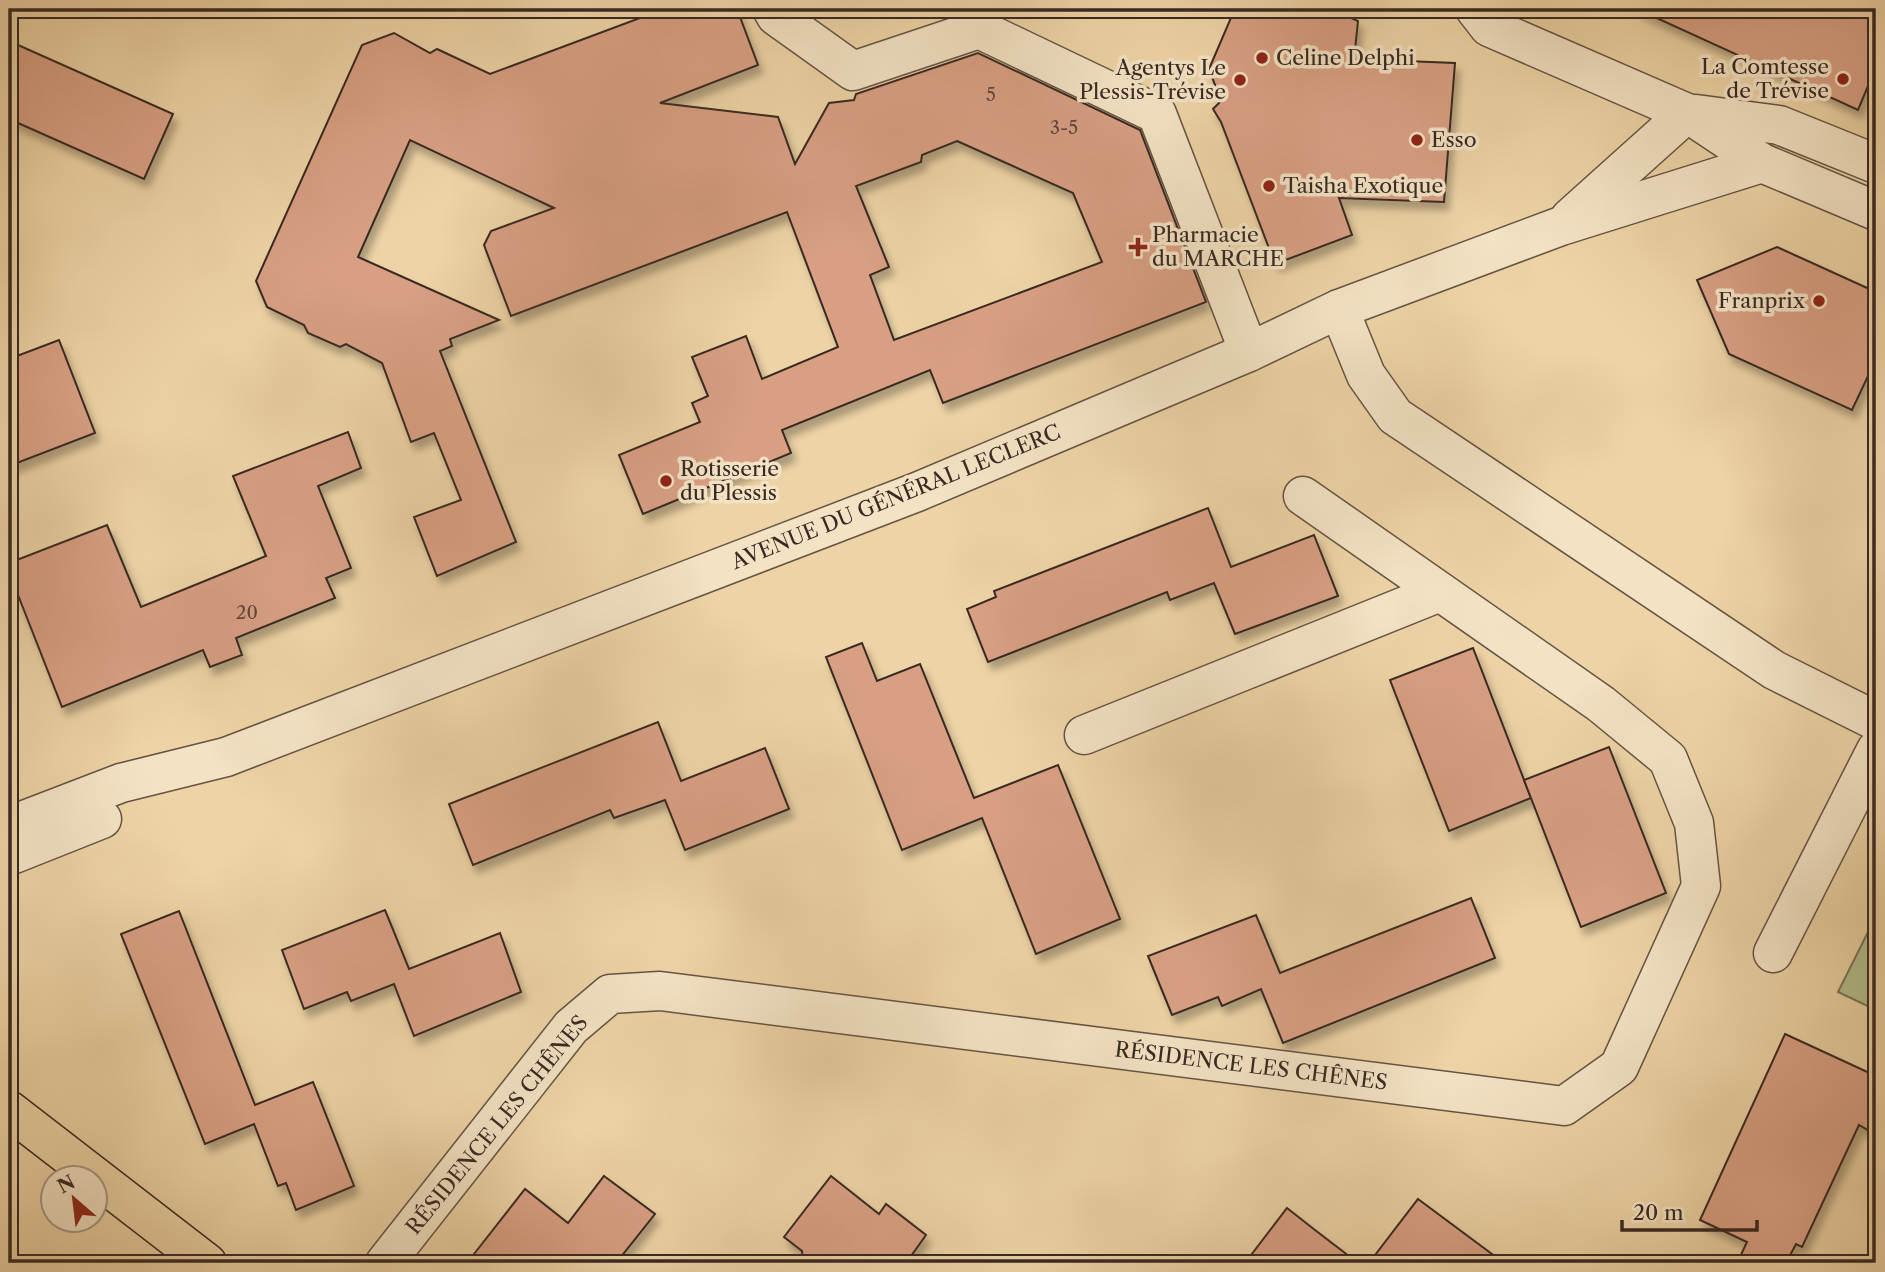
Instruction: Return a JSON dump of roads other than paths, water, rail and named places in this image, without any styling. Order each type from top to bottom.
[{"type":"main road","points":[[9,1110],[207,1263]]},
{"type":"street","points":[[772,9],[776,16],[853,71],[979,29],[1157,114],[1250,352]]},
{"type":"street","points":[[1475,9],[1489,27],[1687,113],[1762,163],[1876,211]]},
{"type":"street","points":[[1687,113],[1779,125],[1876,164]]},
{"type":"street","name":"AVENUE DU GÉNÉRAL LECLERC","points":[[1561,226],[1687,113]]},
{"type":"street","name":"AVENUE DU GÉNÉRAL LECLERC","points":[[9,826],[121,783],[226,757],[917,492],[1250,352],[1339,309],[1561,226],[1762,163]]},
{"type":"street","points":[[1339,309],[1366,375],[1395,416],[1774,670],[1876,721]]},
{"type":"street","name":"RÉSIDENCE LES CHÊNES","points":[[385,1263],[571,1027],[610,994],[673,993],[1564,1106],[1619,1067],[1701,887],[1694,823],[1668,759],[1601,704],[1303,496]]},
{"type":"street","points":[[1084,735],[1440,592]]},
{"type":"street","points":[[1773,953],[1876,750]]},
{"type":"street","name":"AVENUE DU GÉNÉRAL LECLERC","points":[[9,856],[140,804],[226,757]]},
{"type":"place","name":"Celine Delphi","points":[[1262,58]]},
{"type":"place","name":"La Comtesse de Trévise","points":[[1843,79]]},
{"type":"place","name":"Agentys Le Plessis-Trévise","points":[[1240,80]]},
{"type":"place","name":"Esso","points":[[1417,140]]},
{"type":"place","name":"Taisha Exotique","points":[[1269,186]]},
{"type":"place","name":"Pharmacie du MARCHE","points":[[1138,247]]},
{"type":"place","name":"Franprix","points":[[1819,301]]},
{"type":"place","name":"Rotisserie du Plessis","points":[[666,481]]}]
